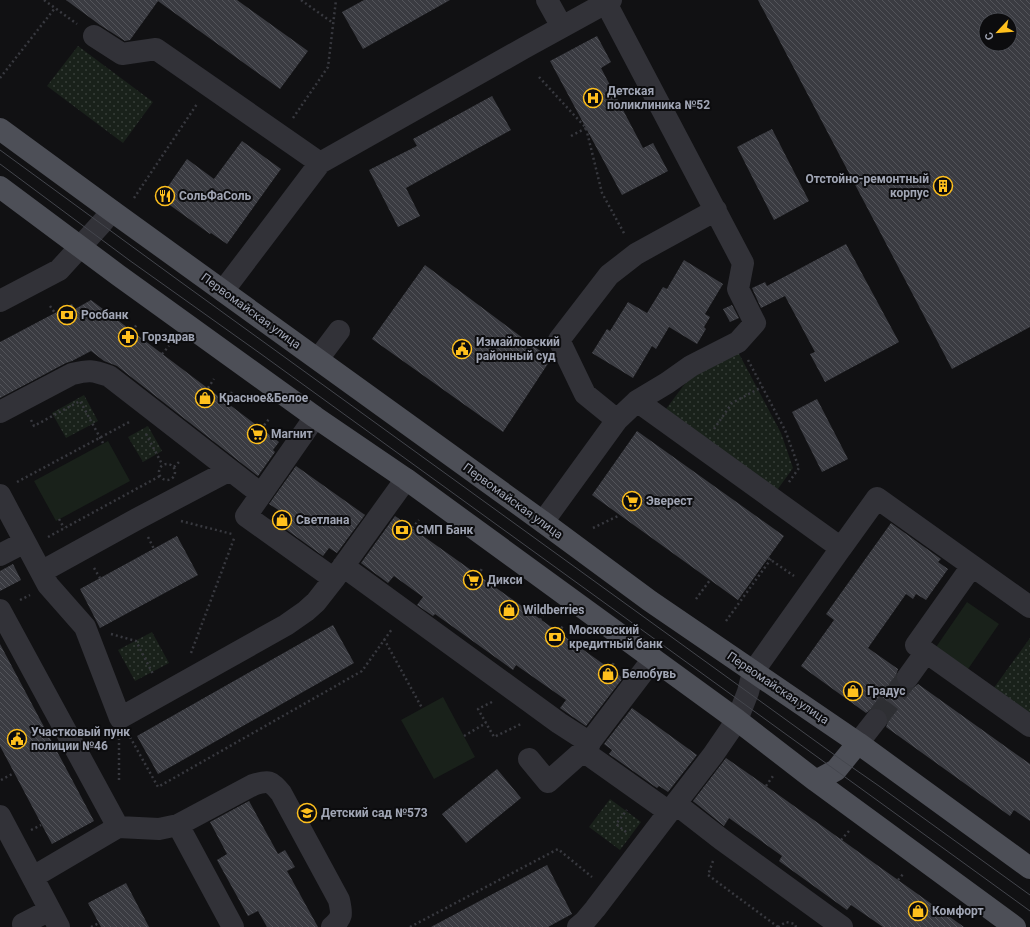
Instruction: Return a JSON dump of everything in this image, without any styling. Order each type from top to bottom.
[{"type":"main road","name":"Первомайская улица","points":[[0,128],[112,211],[650,601],[858,743],[1030,868]]},
{"type":"main road","points":[[0,187],[118,275],[315,417],[406,479],[737,720],[816,781],[1015,927]]},
{"type":"main road","points":[[816,781],[836,770],[858,743]]},
{"type":"street","points":[[547,0],[562,27]]},
{"type":"street","points":[[223,291],[320,163],[608,1],[744,263],[738,289],[755,323],[738,342],[691,366],[667,383],[637,400],[617,420],[543,522]]},
{"type":"street","points":[[94,36],[122,54],[156,49],[320,163]]},
{"type":"street","points":[[617,420],[585,394],[558,331],[609,274],[636,254],[716,210]]},
{"type":"street","points":[[0,301],[59,270],[112,211]]},
{"type":"street","points":[[318,359],[339,331]]},
{"type":"street","points":[[0,412],[72,374],[83,371],[93,371],[109,376],[261,494]]},
{"type":"street","points":[[637,400],[841,548]]},
{"type":"street","points":[[315,417],[246,516],[405,611],[559,723],[587,747],[672,808],[721,839],[842,927]]},
{"type":"street","points":[[45,579],[137,519],[230,470]]},
{"type":"street","points":[[7,490],[27,545],[45,579],[85,627],[120,718],[286,625],[306,611],[316,602],[339,572],[406,479]]},
{"type":"street","points":[[578,927],[595,909],[713,755],[737,720],[748,692],[753,672],[876,498],[1030,606]]},
{"type":"street","points":[[0,555],[27,545]]},
{"type":"street","points":[[972,566],[916,645],[1030,726]]},
{"type":"street","points":[[0,611],[118,827]]},
{"type":"street","points":[[908,677],[926,652]]},
{"type":"street","points":[[529,759],[548,782],[587,747],[653,659]]},
{"type":"street","points":[[858,743],[876,720]]},
{"type":"street","points":[[33,877],[118,827],[159,829],[178,825],[254,785],[264,782],[274,785],[281,793],[339,900],[341,911],[339,921],[332,927]]},
{"type":"street","points":[[0,816],[55,918],[23,924],[25,927]]},
{"type":"street","points":[[178,825],[233,927]]},
{"type":"path","points":[[44,0],[94,36]]},
{"type":"path","points":[[301,0],[333,23]]},
{"type":"path","points":[[281,136],[328,67],[336,0]]},
{"type":"path","points":[[0,78],[55,8]]},
{"type":"path","points":[[539,77],[586,128],[602,193],[636,254]]},
{"type":"path","points":[[134,198],[209,86]]},
{"type":"path","points":[[571,136],[586,128]]},
{"type":"path","points":[[50,306],[55,313]]},
{"type":"path","points":[[132,331],[138,323]]},
{"type":"path","points":[[738,342],[785,430],[799,468],[775,501]]},
{"type":"path","points":[[162,354],[169,346]]},
{"type":"path","points":[[208,388],[214,379]]},
{"type":"path","points":[[701,447],[732,403],[762,387]]},
{"type":"path","points":[[225,401],[232,392]]},
{"type":"path","points":[[34,426],[80,402],[103,443]]},
{"type":"path","points":[[7,490],[100,437],[137,418],[150,407]]},
{"type":"path","points":[[261,429],[269,419]]},
{"type":"path","points":[[143,429],[162,464]]},
{"type":"path","points":[[169,463],[174,467],[176,473],[172,479],[166,480],[160,476],[158,470],[162,464],[169,463]]},
{"type":"path","points":[[27,545],[64,528],[160,476]]},
{"type":"path","points":[[593,528],[620,515]]},
{"type":"path","points":[[59,519],[64,528]]},
{"type":"path","points":[[174,520],[236,535],[178,685]]},
{"type":"path","points":[[412,528],[419,520]]},
{"type":"path","points":[[726,621],[769,558],[812,589]]},
{"type":"path","points":[[478,575],[483,567]]},
{"type":"path","points":[[0,611],[45,579]]},
{"type":"path","points":[[696,599],[710,580]]},
{"type":"path","points":[[120,718],[158,787],[362,671],[405,611]]},
{"type":"path","points":[[540,620],[545,612]]},
{"type":"path","points":[[558,632],[564,625]]},
{"type":"path","points":[[384,639],[422,708]]},
{"type":"path","points":[[136,641],[153,672]]},
{"type":"path","points":[[610,668],[615,661]]},
{"type":"path","points":[[491,702],[478,709],[494,737],[506,730]]},
{"type":"path","points":[[73,744],[120,718]]},
{"type":"path","points":[[119,781],[120,718]]},
{"type":"path","points":[[464,736],[486,723]]},
{"type":"path","points":[[1,780],[14,773]]},
{"type":"path","points":[[766,786],[773,776]]},
{"type":"path","points":[[626,811],[616,824],[631,836]]},
{"type":"path","points":[[29,831],[42,825]]},
{"type":"path","points":[[841,840],[848,831]]},
{"type":"path","points":[[721,839],[708,875],[778,927],[786,922],[794,924],[796,927]]},
{"type":"path","points":[[410,927],[558,849],[597,882]]},
{"type":"path","points":[[898,880],[905,870]]},
{"type":"path","points":[[91,927],[99,923]]},
{"type":"shaded area","points":[[78,46],[153,102],[123,143],[47,86]]},
{"type":"shaded area","points":[[737,350],[781,433],[793,468],[775,493],[663,413],[693,373]]},
{"type":"shaded area","points":[[84,395],[98,421],[66,438],[52,413]]},
{"type":"shaded area","points":[[148,426],[162,451],[143,462],[128,437]]},
{"type":"shaded area","points":[[108,441],[130,481],[56,521],[34,481]]},
{"type":"shaded area","points":[[967,602],[999,624],[966,672],[934,650]]},
{"type":"shaded area","points":[[152,632],[169,663],[135,681],[118,650]]},
{"type":"shaded area","points":[[1030,638],[1030,720],[991,692]]},
{"type":"shaded area","points":[[443,697],[475,757],[434,779],[401,720]]},
{"type":"shaded area","points":[[610,799],[641,822],[620,850],[589,827]]},
{"type":"building","points":[[66,0],[237,0],[308,51],[280,89],[158,1],[130,40],[125,41]]},
{"type":"building","points":[[364,0],[450,0],[363,49],[342,12]]},
{"type":"building","name":"Отстойно-ремонтный корпус","points":[[758,0],[1030,0],[1030,327],[952,369]]},
{"type":"building","name":"Детская поликлиника №52","points":[[597,36],[611,62],[601,68],[643,148],[653,143],[668,171],[622,195],[550,61]]},
{"type":"building","points":[[492,96],[511,130],[406,188],[420,216],[398,227],[369,170],[417,146],[413,139]]},
{"type":"building","points":[[772,129],[809,201],[774,220],[737,147]]},
{"type":"building","points":[[242,141],[281,169],[227,244],[211,233],[210,234],[160,198],[187,159],[214,179]]},
{"type":"building","points":[[846,244],[899,342],[825,382],[810,354],[815,352],[785,296],[761,308],[752,288],[765,282],[767,286]]},
{"type":"building","points":[[684,260],[723,284],[705,314],[710,317],[704,327],[706,329],[697,344],[669,327],[656,349],[652,346],[633,378],[592,353],[607,329],[610,331],[628,302],[647,313],[663,287],[667,289]]},
{"type":"building","name":"Измайловский районный суд","points":[[425,265],[551,359],[503,432],[372,339]]},
{"type":"building","points":[[91,300],[279,442],[273,450],[275,452],[258,476],[117,366],[104,361],[91,351],[0,398],[0,342],[72,304],[75,309]]},
{"type":"building","points":[[732,305],[739,318],[730,322],[723,309]]},
{"type":"building","points":[[817,399],[848,459],[822,472],[792,412]]},
{"type":"building","points":[[637,431],[784,536],[738,600],[592,495]]},
{"type":"building","points":[[296,466],[365,515],[337,553],[329,548],[323,556],[273,520],[280,511],[269,504]]},
{"type":"building","points":[[395,516],[623,678],[586,726],[560,708],[566,700],[516,665],[513,670],[435,614],[433,616],[417,605],[423,597],[394,576],[388,583],[361,563]]},
{"type":"building","points":[[891,523],[941,559],[938,562],[948,569],[926,600],[916,594],[913,599],[906,594],[868,648],[898,669],[896,682],[900,687],[907,689],[913,688],[918,684],[1030,764],[1030,821],[1014,810],[1010,816],[886,727],[888,716],[883,710],[872,708],[866,713],[801,666],[834,620],[826,614]]},
{"type":"building","points":[[177,536],[198,575],[100,628],[80,589]]},
{"type":"building","points":[[13,564],[21,580],[0,591],[0,571]]},
{"type":"building","points":[[333,625],[354,663],[158,774],[137,736]]},
{"type":"building","points":[[0,644],[94,821],[52,844],[0,746]]},
{"type":"building","points":[[632,708],[697,755],[668,792],[659,786],[657,788],[609,754],[612,750],[604,744]]},
{"type":"building","points":[[726,758],[964,927],[883,927],[851,905],[847,910],[779,861],[782,856],[729,818],[724,826],[693,801]]},
{"type":"building","points":[[497,769],[521,798],[466,843],[442,814]]},
{"type":"building","points":[[249,801],[278,854],[285,850],[295,867],[287,871],[318,927],[267,927],[258,911],[248,916],[217,860],[227,854],[210,822]]},
{"type":"building","points":[[547,865],[572,914],[548,927],[431,927]]},
{"type":"building","points":[[126,883],[149,927],[101,927],[88,903]]},
{"type":"tunnel","points":[[876,720],[908,677]]},
{"type":"tram line","points":[[0,150],[1030,895]]},
{"type":"tram line","points":[[0,164],[129,260],[1030,911]]},
{"type":"place","name":"Детская поликлиника №52","points":[[593,98]]},
{"type":"place","name":"Отстойно-ремонтный корпус","points":[[943,186]]},
{"type":"place","name":"СольФаСоль","points":[[165,196]]},
{"type":"place","name":"Росбанк","points":[[67,315]]},
{"type":"place","name":"Горздрав","points":[[128,337]]},
{"type":"place","name":"Измайловский районный суд","points":[[462,349]]},
{"type":"place","name":"Красное&Белое","points":[[205,398]]},
{"type":"place","name":"Магнит","points":[[257,434]]},
{"type":"place","name":"Эверест","points":[[632,501]]},
{"type":"place","name":"Светлана","points":[[282,520]]},
{"type":"place","name":"СМП Банк","points":[[402,530]]},
{"type":"place","name":"Дикси","points":[[473,580]]},
{"type":"place","name":"Wildberries","points":[[509,610]]},
{"type":"place","name":"Московский кредитный банк","points":[[555,637]]},
{"type":"place","name":"Белобувь","points":[[608,674]]},
{"type":"place","name":"Градус","points":[[853,691]]},
{"type":"place","name":"Участковый пунк полиции №46","points":[[17,739]]},
{"type":"place","name":"Детский сад №573","points":[[307,813]]},
{"type":"place","name":"Комфорт","points":[[918,911]]}]
